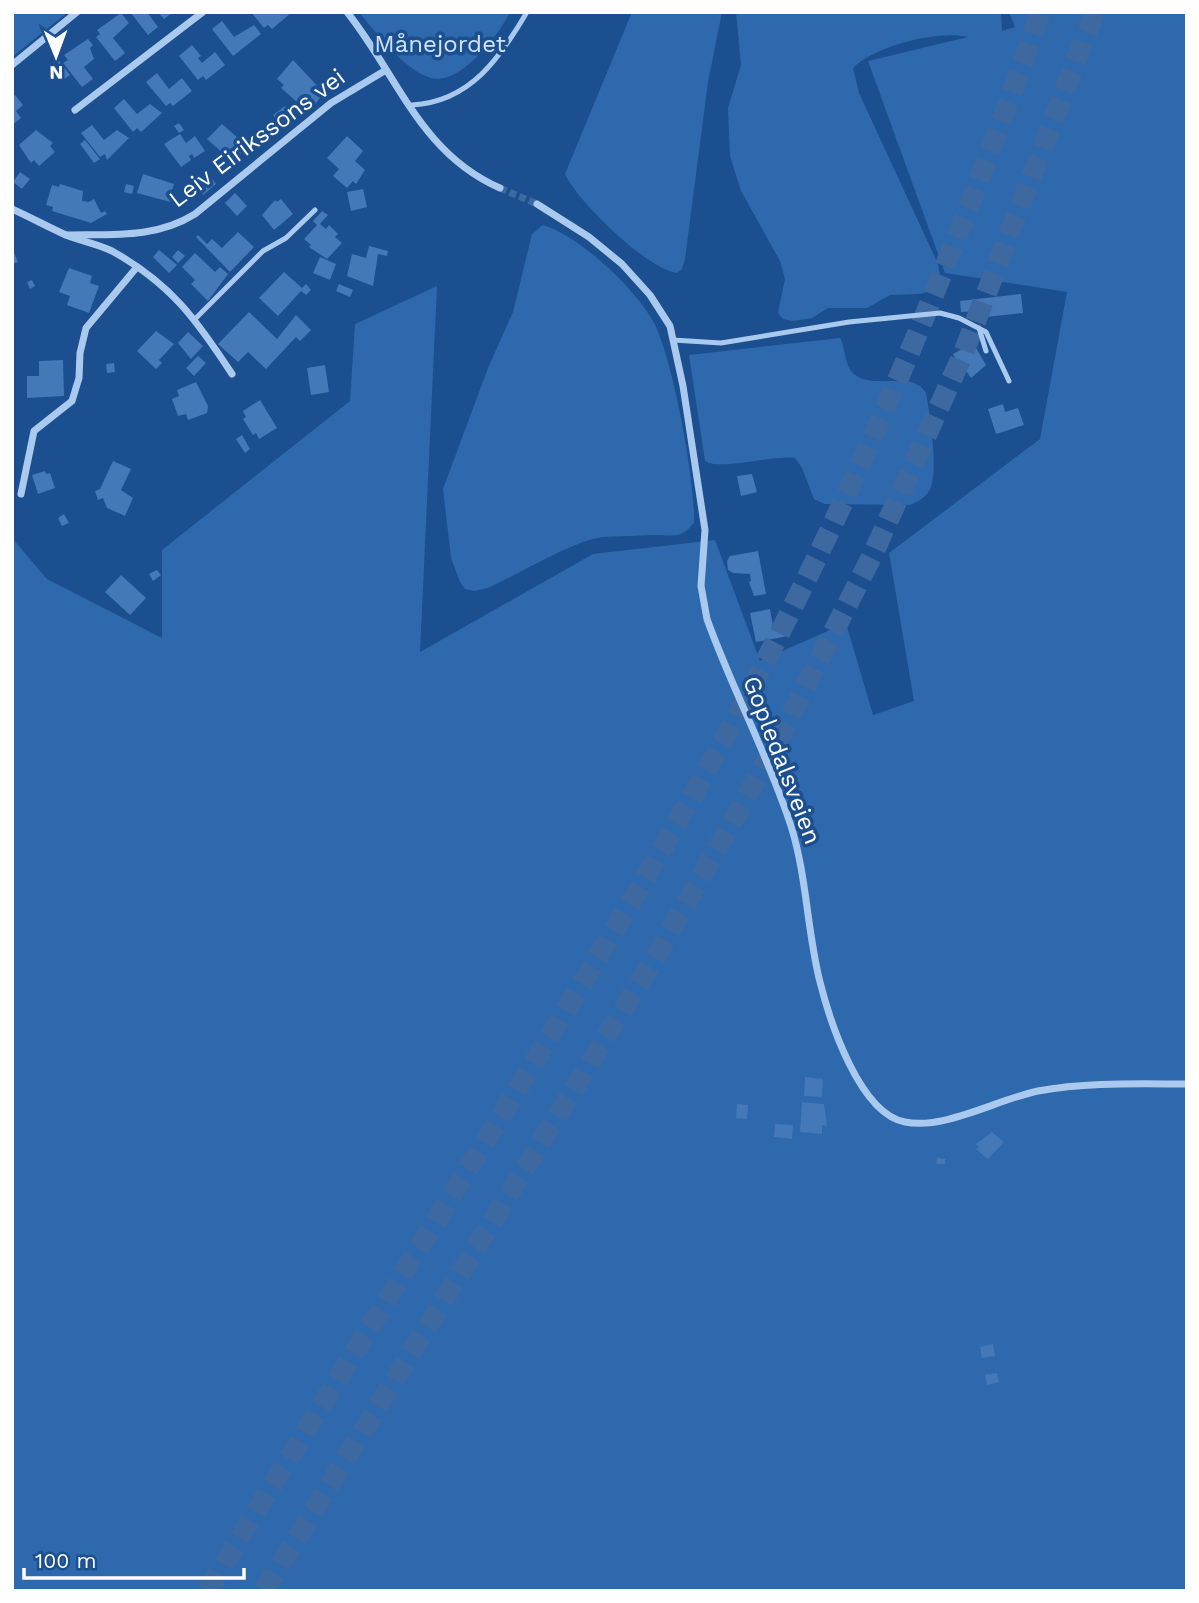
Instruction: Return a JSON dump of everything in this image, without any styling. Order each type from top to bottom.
[{"type":"street","points":[[12,65],[77,12]]},
{"type":"street","points":[[75,110],[203,12]]},
{"type":"street","points":[[347,12],[412,105],[425,130],[445,153],[473,174],[500,188]]},
{"type":"street","name":"Leiv Eirikssons vei","points":[[66,235],[145,233],[171,228],[195,214],[331,103],[386,70]]},
{"type":"street","name":"Gopledalsveien","points":[[537,204],[589,237],[622,264],[650,295],[670,326],[705,530],[701,586],[707,619],[791,827],[803,872],[820,982],[835,1028],[866,1094],[889,1116],[911,1123],[960,1115],[1036,1092],[1072,1086],[1187,1084]]},
{"type":"street","name":"Leiv Eirikssons vei","points":[[12,209],[66,235],[110,250],[137,267],[181,302],[196,318],[232,374]]},
{"type":"street","points":[[21,494],[34,431],[72,401],[79,379],[80,353],[86,328],[137,267]]},
{"type":"lane","points":[[412,105],[439,100],[480,77],[502,54],[527,12]]},
{"type":"lane","points":[[196,318],[263,251],[286,238],[315,210]]},
{"type":"lane","points":[[673,340],[721,343],[929,313],[949,314],[979,328],[991,338],[1009,381]]},
{"type":"lane","points":[[979,328],[986,351]]},
{"type":"green space","points":[[12,12],[68,12],[12,57]]},
{"type":"green space","name":"Månejordet","points":[[359,12],[510,12],[488,45],[466,67],[442,78],[431,78],[411,68],[391,50]]},
{"type":"green space","points":[[632,12],[722,12],[708,82],[685,259],[682,269],[677,273],[649,260],[614,232],[583,200],[565,174]]},
{"type":"green space","points":[[736,12],[1001,12],[1002,31],[1015,27],[1009,12],[1187,12],[1187,1591],[12,1591],[12,538],[47,579],[162,638],[162,550],[350,401],[355,324],[437,286],[420,652],[593,554],[715,540],[760,661],[846,623],[873,715],[914,701],[889,553],[1040,439],[1067,292],[945,273],[868,61],[968,37],[940,36],[908,42],[876,53],[853,68],[859,93],[938,264],[941,282],[938,289],[920,294],[890,295],[867,308],[828,308],[812,318],[793,321],[783,319],[778,313],[785,279],[780,261],[741,191],[730,156],[728,108],[741,65]]},
{"type":"green space","points":[[543,225],[573,240],[606,265],[646,309],[654,323],[668,363],[682,421],[694,504],[694,522],[685,532],[675,535],[603,537],[577,544],[488,588],[474,591],[465,589],[460,582],[451,558],[443,489],[488,368],[513,312],[532,234]]},
{"type":"green space","points":[[840,338],[848,366],[854,374],[872,381],[912,382],[926,393],[934,467],[931,487],[925,496],[910,505],[825,504],[814,499],[802,468],[795,458],[734,464],[712,464],[705,461],[689,355]]},
{"type":"building","points":[[130,12],[147,12],[158,27],[148,35]]},
{"type":"building","points":[[158,12],[173,12],[164,19]]},
{"type":"building","points":[[251,12],[292,12],[272,29],[268,25],[264,28]]},
{"type":"building","points":[[121,13],[129,23],[113,38],[125,53],[115,61],[96,37],[100,34],[97,30]]},
{"type":"building","points":[[222,21],[234,37],[254,25],[261,34],[233,56],[212,29]]},
{"type":"building","points":[[88,39],[93,45],[90,48],[94,59],[84,67],[93,79],[82,87],[63,63],[68,60],[64,55]]},
{"type":"building","points":[[192,45],[201,56],[198,58],[202,63],[215,52],[225,65],[206,80],[203,76],[198,80],[179,56]]},
{"type":"building","points":[[55,56],[70,75],[63,80],[54,69]]},
{"type":"building","points":[[293,60],[324,93],[312,108],[300,98],[297,102],[281,88],[284,85],[277,79]]},
{"type":"building","points":[[157,73],[169,89],[182,78],[192,91],[173,106],[170,103],[166,106],[146,82]]},
{"type":"building","points":[[15,95],[23,105],[16,111],[21,118],[12,125],[12,98]]},
{"type":"building","points":[[124,99],[137,114],[150,104],[162,113],[141,132],[137,128],[133,132],[114,108]]},
{"type":"building","points":[[285,106],[295,120],[283,129],[273,115]]},
{"type":"building","points":[[179,123],[184,130],[179,133],[174,126]]},
{"type":"building","points":[[222,124],[247,146],[233,162],[207,139]]},
{"type":"building","points":[[92,125],[104,140],[117,130],[129,138],[107,160],[105,154],[100,157],[81,133]]},
{"type":"building","points":[[36,130],[53,143],[50,146],[55,152],[39,166],[34,160],[31,163],[19,145]]},
{"type":"building","points":[[180,134],[186,143],[195,136],[205,151],[194,158],[192,154],[189,156],[191,160],[181,167],[164,144]]},
{"type":"building","points":[[347,136],[363,151],[355,161],[365,170],[356,184],[353,181],[347,188],[333,176],[339,169],[327,158]]},
{"type":"building","points":[[85,140],[100,159],[94,163],[80,144]]},
{"type":"building","points":[[20,172],[30,179],[22,189],[13,182]]},
{"type":"building","points":[[207,172],[216,184],[203,195],[194,183]]},
{"type":"building","points":[[143,174],[174,184],[171,193],[177,195],[174,203],[137,193]]},
{"type":"building","points":[[60,184],[83,191],[82,201],[89,202],[94,199],[101,213],[105,211],[107,214],[91,223],[52,211],[53,207],[46,205],[52,185],[59,187]]},
{"type":"building","points":[[126,184],[134,186],[132,194],[124,192]]},
{"type":"building","points":[[363,189],[367,207],[351,211],[347,192]]},
{"type":"building","points":[[235,193],[247,206],[237,216],[225,203]]},
{"type":"building","points":[[281,199],[293,214],[274,230],[262,215],[275,200],[277,202]]},
{"type":"building","points":[[322,211],[328,215],[320,224],[326,229],[329,225],[338,234],[335,237],[342,243],[327,259],[309,247],[311,245],[304,239],[317,225],[313,221]]},
{"type":"building","points":[[238,232],[254,247],[230,272],[196,237],[198,235],[207,244],[212,239],[222,248]]},
{"type":"building","points":[[369,246],[388,251],[387,256],[378,254],[373,286],[347,276],[352,254],[366,258]]},
{"type":"building","points":[[12,248],[18,262],[12,264]]},
{"type":"building","points":[[159,250],[177,265],[169,273],[153,257]]},
{"type":"building","points":[[178,250],[185,256],[178,263],[172,257]]},
{"type":"building","points":[[195,253],[215,272],[220,267],[228,274],[208,301],[191,284],[195,280],[182,267]]},
{"type":"building","points":[[320,257],[336,264],[330,280],[313,273]]},
{"type":"building","points":[[69,268],[92,276],[90,283],[99,286],[89,313],[67,305],[70,296],[59,292]]},
{"type":"building","points":[[284,272],[302,288],[306,284],[311,290],[306,295],[301,291],[278,316],[259,298]]},
{"type":"building","points":[[32,280],[35,286],[30,289],[27,282]]},
{"type":"building","points":[[339,284],[353,290],[350,297],[336,291]]},
{"type":"building","points":[[1021,294],[1023,313],[977,318],[977,311],[961,312],[960,301]]},
{"type":"building","points":[[249,312],[277,339],[296,315],[311,330],[300,341],[296,337],[266,369],[248,352],[238,362],[218,344]]},
{"type":"building","points":[[156,331],[174,344],[159,360],[162,363],[156,369],[137,351]]},
{"type":"building","points":[[188,332],[203,346],[191,359],[178,343]]},
{"type":"building","points":[[973,343],[986,365],[971,378],[966,371],[963,372],[953,354]]},
{"type":"building","points":[[198,356],[206,363],[194,376],[186,368]]},
{"type":"building","points":[[63,360],[64,396],[27,398],[27,376],[39,376],[39,361]]},
{"type":"building","points":[[114,363],[115,372],[107,373],[106,364]]},
{"type":"building","points":[[325,365],[329,392],[311,395],[307,368]]},
{"type":"building","points":[[196,382],[208,406],[207,413],[188,420],[186,414],[178,416],[172,399],[179,396],[177,390]]},
{"type":"building","points":[[260,400],[277,428],[259,439],[256,433],[253,435],[243,419],[246,417],[243,411]]},
{"type":"building","points":[[1003,404],[1005,412],[1018,408],[1024,425],[996,434],[988,409]]},
{"type":"building","points":[[242,435],[250,449],[245,453],[236,439]]},
{"type":"building","points":[[113,461],[131,469],[121,490],[133,498],[125,516],[107,508],[103,498],[98,500],[95,491],[100,489]]},
{"type":"building","points":[[45,471],[46,474],[50,473],[55,488],[38,494],[32,475]]},
{"type":"building","points":[[752,474],[757,492],[741,496],[737,476]]},
{"type":"building","points":[[64,514],[69,523],[62,526],[58,518]]},
{"type":"building","points":[[758,551],[766,594],[754,596],[749,582],[750,574],[733,573],[728,570],[727,561],[730,556]]},
{"type":"building","points":[[157,570],[161,575],[153,581],[149,574]]},
{"type":"building","points":[[121,575],[146,598],[130,615],[105,592]]},
{"type":"building","points":[[770,609],[773,626],[786,624],[788,636],[756,642],[750,613]]},
{"type":"building","points":[[805,1077],[823,1079],[822,1097],[804,1096]]},
{"type":"building","points":[[802,1102],[824,1104],[827,1126],[822,1125],[822,1134],[800,1132]]},
{"type":"building","points":[[737,1104],[748,1105],[747,1119],[736,1118]]},
{"type":"building","points":[[775,1124],[793,1125],[792,1139],[774,1137]]},
{"type":"building","points":[[992,1132],[1004,1142],[988,1159],[976,1149],[979,1147],[976,1144]]},
{"type":"building","points":[[937,1158],[945,1159],[945,1164],[936,1164]]},
{"type":"building","points":[[993,1344],[995,1356],[982,1358],[980,1347]]},
{"type":"building","points":[[997,1373],[999,1382],[987,1385],[985,1375]]},
{"type":"tunnel","points":[[207,1591],[601,952],[736,718],[844,500],[915,340],[980,177],[1041,12]]},
{"type":"tunnel","points":[[264,1591],[653,961],[778,741],[873,554],[963,354],[1095,12]]},
{"type":"tunnel","points":[[500,188],[537,204]]}]
